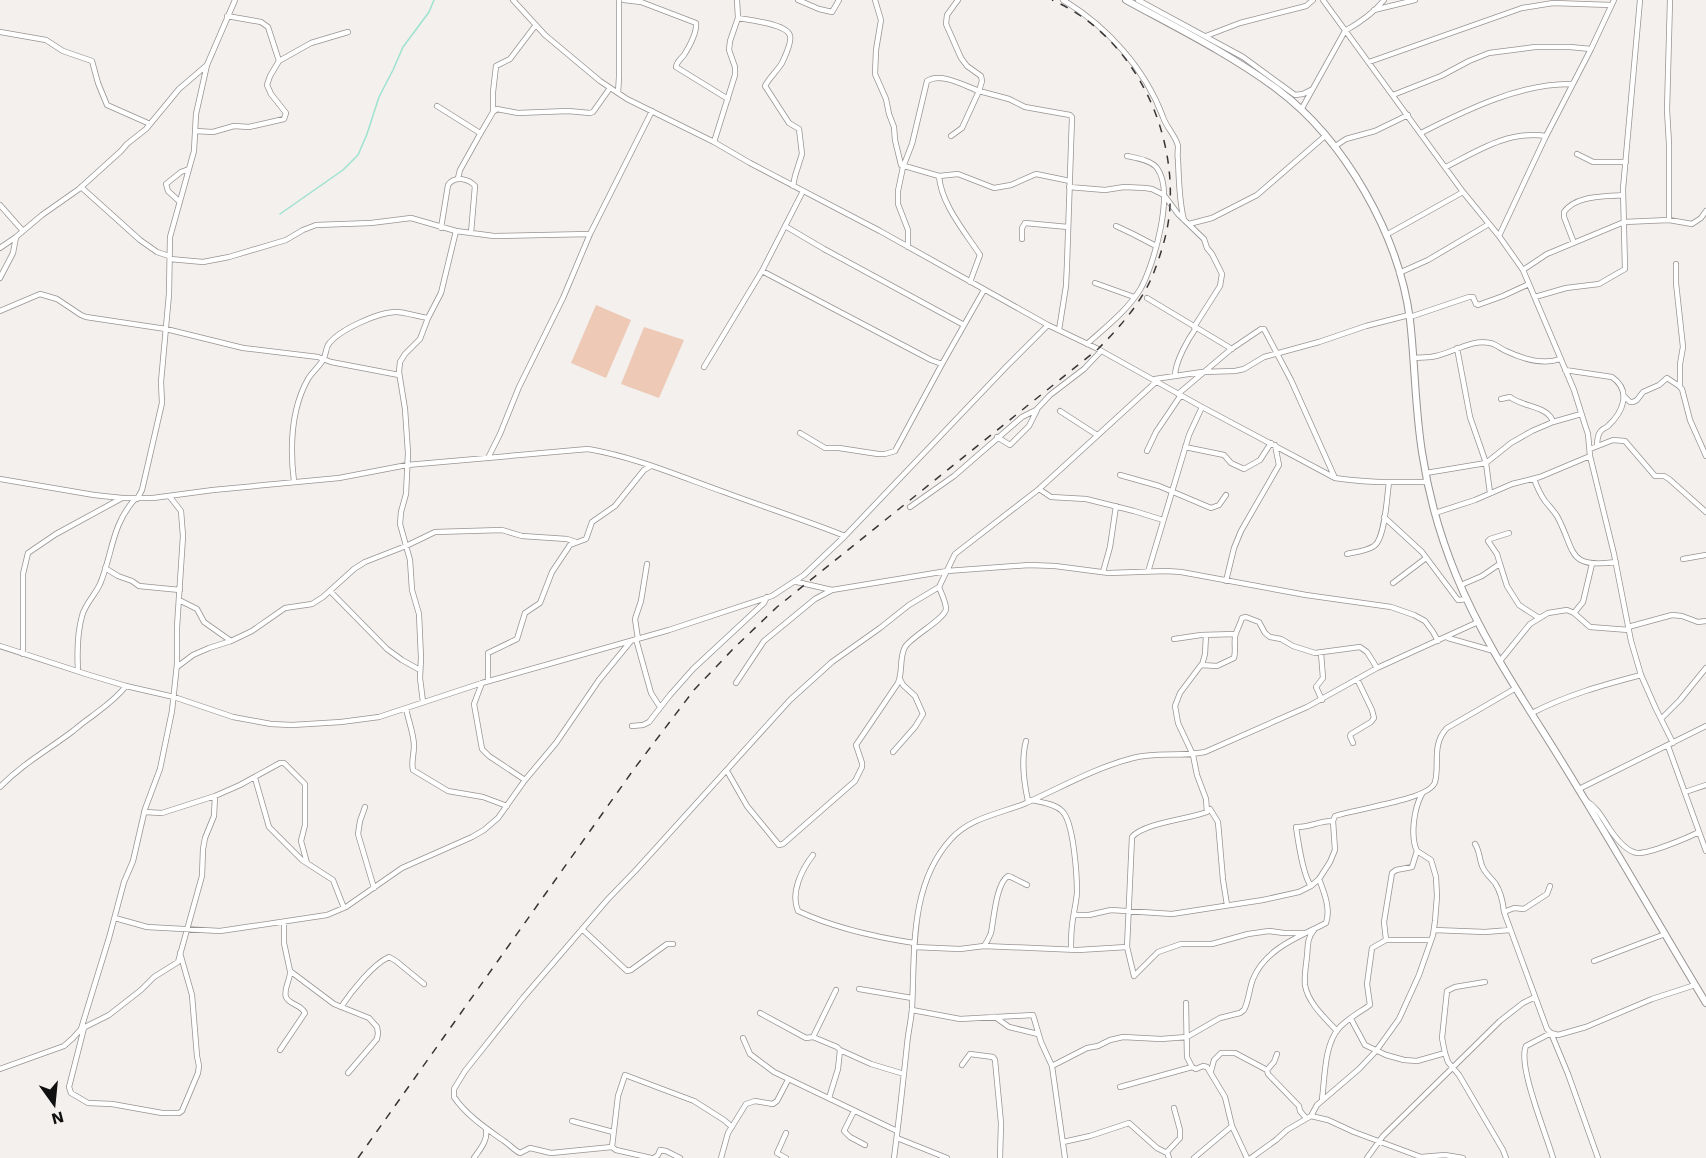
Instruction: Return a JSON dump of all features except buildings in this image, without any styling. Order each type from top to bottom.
[{"type":"main road","points":[[1126,0],[1141,2],[1278,90],[1325,136],[1362,187],[1386,235],[1399,273],[1409,316],[1420,438],[1427,482],[1435,513],[1461,585],[1494,651],[1586,800],[1706,1003]]},
{"type":"street","points":[[78,672],[77,656],[82,615],[99,585],[115,532],[125,510],[142,490],[162,403],[161,382],[170,237],[194,151],[196,114],[207,65],[235,0]]},
{"type":"street","points":[[513,0],[535,26],[591,74],[627,99],[714,142],[1048,325],[1101,351],[1335,478],[1427,482]]},
{"type":"street","points":[[618,93],[621,0],[641,2],[696,22],[697,26],[676,67],[728,99]]},
{"type":"street","points":[[714,142],[735,72],[729,54],[730,41],[738,18],[737,0]]},
{"type":"street","points":[[798,0],[832,12],[839,0]]},
{"type":"street","points":[[875,0],[881,20],[875,74],[886,99],[899,159],[903,167],[939,176],[958,174],[998,189],[1032,175],[1041,175],[1069,184],[1105,190],[1124,187],[1152,189],[1164,195],[1204,239],[1219,267],[1222,280],[1195,327],[1174,371],[1174,376]]},
{"type":"street","points":[[951,136],[962,128],[982,81],[981,76],[970,69],[961,58],[946,24],[946,18],[958,0]]},
{"type":"street","points":[[1063,0],[1087,16],[1118,45],[1140,73],[1157,102],[1178,146],[1180,192],[1187,222]]},
{"type":"street","points":[[1205,36],[1240,23],[1306,6],[1313,0]]},
{"type":"street","points":[[1323,0],[1523,270],[1565,370],[1588,434],[1590,456],[1607,521],[1628,629],[1641,675],[1673,743]]},
{"type":"street","points":[[1301,110],[1345,30],[1357,24],[1384,0]]},
{"type":"street","points":[[1374,10],[1415,0]]},
{"type":"street","points":[[1535,297],[1566,288],[1595,285],[1624,270],[1623,195],[1640,0]]},
{"type":"street","points":[[1669,220],[1667,110],[1670,0]]},
{"type":"street","points":[[1141,2],[1243,57],[1295,95],[1311,90]]},
{"type":"street","points":[[1369,62],[1513,10],[1553,3],[1612,3],[1499,236]]},
{"type":"street","points":[[227,16],[261,22],[268,27],[279,61]]},
{"type":"street","points":[[738,18],[779,26],[790,33],[790,42],[782,61],[765,86],[789,123],[799,129],[802,154],[793,186]]},
{"type":"street","points":[[494,112],[496,66],[510,59],[535,26]]},
{"type":"street","points":[[0,32],[46,40],[63,51],[92,61],[107,106],[150,124]]},
{"type":"street","points":[[195,131],[213,132],[234,126],[244,128],[285,119],[286,113],[267,85],[279,61],[312,43],[348,32]]},
{"type":"street","points":[[1394,95],[1489,53],[1535,47],[1570,46],[1591,49]]},
{"type":"street","points":[[0,248],[81,187],[150,124],[179,89],[207,65]]},
{"type":"street","points":[[908,247],[907,226],[897,197],[927,81],[940,78],[1010,99],[1025,107],[1071,116],[1066,286],[1059,330]]},
{"type":"street","points":[[1421,133],[1473,108],[1512,95],[1549,86],[1572,84]]},
{"type":"street","points":[[458,178],[480,133],[497,109],[518,113],[568,111],[590,113],[595,110],[610,88]]},
{"type":"street","points":[[437,106],[480,133]]},
{"type":"street","points":[[488,459],[519,387],[563,298],[590,234],[652,111]]},
{"type":"street","points":[[1334,147],[1346,139],[1381,129],[1408,115]]},
{"type":"street","points":[[1187,222],[1212,218],[1257,195],[1325,136]]},
{"type":"street","points":[[1446,167],[1504,139],[1520,136],[1546,136]]},
{"type":"street","points":[[1577,154],[1593,162],[1626,162]]},
{"type":"street","points":[[1087,344],[1118,316],[1134,297],[1145,278],[1156,246],[1162,218],[1164,195],[1161,177],[1155,166],[1144,160],[1127,156]]},
{"type":"street","points":[[180,202],[168,191],[166,184],[181,172],[189,169]]},
{"type":"street","points":[[939,176],[940,188],[948,207],[980,255],[970,282]]},
{"type":"street","points":[[441,228],[448,185],[458,178],[473,183],[475,186],[471,233]]},
{"type":"street","points":[[81,187],[140,240],[169,258],[203,261],[229,257],[286,240],[316,225],[371,223],[411,218],[441,228],[494,236],[590,234]]},
{"type":"street","points":[[704,367],[762,271],[803,191]]},
{"type":"street","points":[[1386,235],[1463,192]]},
{"type":"street","points":[[1574,243],[1564,214],[1568,207],[1576,202],[1623,195]]},
{"type":"street","points":[[0,205],[23,231]]},
{"type":"street","points":[[1523,270],[1547,254],[1624,222],[1669,220],[1692,224],[1706,211]]},
{"type":"street","points":[[1022,239],[1022,228],[1025,223],[1068,227]]},
{"type":"street","points":[[1399,273],[1428,260],[1489,224]]},
{"type":"street","points":[[785,226],[964,325]]},
{"type":"street","points":[[1116,226],[1156,246]]},
{"type":"street","points":[[423,702],[419,614],[412,590],[410,560],[400,524],[406,494],[407,434],[399,375],[400,362],[420,339],[441,293],[456,231]]},
{"type":"street","points":[[0,278],[13,253],[16,237]]},
{"type":"street","points":[[1676,264],[1683,347],[1680,387],[1690,420],[1706,456]]},
{"type":"street","points":[[762,271],[920,355],[942,364]]},
{"type":"street","points":[[1095,283],[1134,297]]},
{"type":"street","points":[[525,1157],[486,1129],[456,1101],[453,1094],[465,1071],[523,998],[582,929],[790,700],[820,672],[909,605],[939,587],[955,554],[1039,489],[1155,380],[1244,369],[1264,357],[1366,326],[1409,316],[1469,297],[1473,297],[1478,305],[1529,284]]},
{"type":"street","points":[[800,434],[825,448],[878,454],[896,451],[984,290]]},
{"type":"street","points":[[0,311],[40,294],[57,299],[86,317],[122,324],[166,328],[243,348],[309,355],[399,375]]},
{"type":"street","points":[[1147,298],[1232,349]]},
{"type":"street","points":[[294,482],[292,450],[294,424],[304,387],[324,359],[329,344],[342,331],[357,326],[367,319],[396,312],[428,318]]},
{"type":"street","points":[[0,646],[78,672],[174,697],[233,717],[271,724],[292,725],[379,717],[485,682],[635,640],[767,597],[796,582],[845,536],[1048,325]]},
{"type":"street","points":[[1147,451],[1179,394],[1232,349],[1263,329],[1277,353],[1335,478]]},
{"type":"street","points":[[1413,358],[1437,356],[1457,348],[1488,342],[1504,351],[1530,360],[1551,362],[1560,359]]},
{"type":"street","points":[[1457,348],[1470,417],[1486,463],[1490,493]]},
{"type":"street","points":[[998,437],[1008,445],[1010,444],[1030,425],[1038,408],[1050,395],[1084,369],[1101,351]]},
{"type":"street","points":[[1565,370],[1612,377],[1622,387],[1624,396],[1622,406],[1599,434],[1597,446]]},
{"type":"street","points":[[1624,396],[1630,402],[1635,401],[1643,392],[1659,385],[1665,378],[1680,387]]},
{"type":"street","points":[[1501,399],[1510,397],[1516,402],[1547,413],[1552,417],[1553,422]]},
{"type":"street","points":[[1148,572],[1185,447],[1202,407]]},
{"type":"street","points":[[910,507],[954,476],[1022,417],[1038,408]]},
{"type":"street","points":[[1060,411],[1097,435]]},
{"type":"street","points":[[1426,473],[1486,463],[1518,439],[1553,422],[1581,414]]},
{"type":"street","points":[[1590,449],[1613,440],[1625,441],[1655,476],[1669,479],[1706,512]]},
{"type":"street","points":[[1185,447],[1224,455],[1232,463],[1244,469],[1260,460],[1273,444]]},
{"type":"street","points":[[1226,580],[1241,531],[1279,465],[1273,444]]},
{"type":"street","points":[[0,479],[73,492],[136,499],[339,478],[407,465],[588,449],[651,466],[845,536]]},
{"type":"street","points":[[1435,513],[1512,483],[1534,479],[1590,456]]},
{"type":"street","points":[[525,780],[482,749],[474,704],[485,682],[488,653],[517,639],[525,614],[540,603],[552,572],[570,545],[586,539],[592,522],[615,506],[644,470],[651,466]]},
{"type":"street","points":[[1119,475],[1173,491],[1213,508],[1219,505],[1226,495]]},
{"type":"street","points":[[1534,479],[1543,498],[1558,519],[1574,553],[1583,561],[1592,564],[1616,562]]},
{"type":"street","points":[[1347,554],[1370,548],[1380,539],[1389,482]]},
{"type":"street","points":[[1039,489],[1051,497],[1080,498],[1163,520]]},
{"type":"street","points":[[142,490],[149,498]]},
{"type":"street","points":[[170,496],[181,511],[182,520],[174,697],[160,769],[144,812],[133,861],[124,882],[82,1028],[69,1087],[71,1093],[88,1102],[162,1113],[182,1111],[199,1066],[192,994],[180,953]]},
{"type":"street","points":[[23,654],[23,574],[28,553],[48,539],[122,498]]},
{"type":"street","points":[[1103,572],[1110,547],[1116,506]]},
{"type":"street","points":[[1384,517],[1416,545],[1458,600],[1467,599]]},
{"type":"street","points":[[177,667],[194,655],[252,631],[285,608],[312,604],[365,562],[441,531],[502,530],[522,536],[567,539],[576,542]]},
{"type":"street","points":[[1509,533],[1488,541],[1497,554],[1507,585],[1519,605],[1539,618]]},
{"type":"street","points":[[1683,559],[1706,555]]},
{"type":"street","points":[[1393,583],[1426,558]]},
{"type":"street","points":[[646,564],[641,601],[635,618],[635,640],[651,693],[660,707]]},
{"type":"street","points":[[1461,585],[1500,564]]},
{"type":"street","points":[[1574,613],[1583,602],[1592,564]]},
{"type":"street","points":[[736,683],[764,641],[815,599],[832,590],[947,571],[1055,566],[1103,572],[1181,572],[1306,595],[1391,607],[1425,621],[1438,640]]},
{"type":"street","points":[[105,568],[143,588],[180,590]]},
{"type":"street","points":[[796,582],[832,590]]},
{"type":"street","points":[[727,771],[747,806],[778,844],[783,844],[855,781],[862,767],[856,746],[900,679],[902,654],[905,647],[912,638],[946,611],[939,587]]},
{"type":"street","points":[[330,591],[387,649],[420,670]]},
{"type":"street","points":[[632,726],[649,722],[693,669],[764,603],[767,597]]},
{"type":"street","points":[[179,600],[197,609],[204,622],[231,641]]},
{"type":"street","points":[[1500,661],[1523,632],[1539,618],[1558,611],[1567,610],[1574,613],[1590,627],[1628,629],[1672,615],[1683,616],[1698,622],[1706,621]]},
{"type":"street","points":[[1202,665],[1217,666],[1234,658],[1235,634],[1242,618],[1249,617],[1259,622],[1270,637],[1281,639],[1295,647],[1321,653],[1360,647],[1367,652],[1377,668]]},
{"type":"street","points":[[894,1158],[912,1010],[916,923],[925,889],[937,860],[949,841],[967,825],[1030,801],[1090,772],[1150,755],[1205,752],[1322,700],[1377,668],[1478,622]]},
{"type":"street","points":[[1174,639],[1235,634]]},
{"type":"street","points":[[1206,635],[1202,665],[1180,693],[1175,706],[1179,723],[1193,754],[1208,808],[1218,822],[1227,905]]},
{"type":"street","points":[[1446,638],[1494,651]]},
{"type":"street","points":[[115,918],[147,927],[220,931],[327,915],[344,908],[402,868],[472,837],[498,818],[525,780],[556,743],[599,680],[635,640]]},
{"type":"street","points":[[1321,653],[1323,678],[1316,687],[1322,700]]},
{"type":"street","points":[[1661,719],[1706,668]]},
{"type":"street","points":[[1532,714],[1575,694],[1641,675]]},
{"type":"street","points":[[893,752],[923,714],[915,696],[900,679]]},
{"type":"street","points":[[1353,743],[1351,734],[1374,718],[1357,680]]},
{"type":"street","points":[[0,787],[31,759],[73,732],[108,705],[126,686]]},
{"type":"street","points":[[1074,915],[1089,915],[1111,910],[1172,914],[1289,894],[1311,886],[1319,879],[1335,850],[1333,821],[1335,816],[1422,794],[1435,782],[1436,755],[1443,732],[1516,688]]},
{"type":"street","points":[[406,708],[414,740],[411,763],[413,770],[448,791],[483,797],[507,806]]},
{"type":"street","points":[[1579,789],[1706,726]]},
{"type":"street","points":[[1026,741],[1024,768],[1030,801]]},
{"type":"street","points":[[1668,746],[1706,851]]},
{"type":"street","points":[[144,812],[162,813],[215,796],[255,778],[282,762],[304,782],[306,787],[301,841],[307,863]]},
{"type":"street","points":[[255,778],[269,827],[302,860],[333,880],[344,908]]},
{"type":"street","points":[[1684,792],[1706,785]]},
{"type":"street","points":[[1386,940],[1384,922],[1392,873],[1412,867],[1417,851],[1413,837],[1416,806],[1422,794]]},
{"type":"street","points":[[0,1069],[64,1046],[82,1028],[109,1014],[154,977],[176,964],[202,876],[203,849],[214,816],[215,796]]},
{"type":"street","points":[[1586,800],[1594,805],[1620,843],[1633,852],[1647,852],[1706,833]]},
{"type":"street","points":[[1030,801],[1062,811],[1072,837],[1077,893],[1071,950]]},
{"type":"street","points":[[365,807],[358,834],[374,888]]},
{"type":"street","points":[[1208,808],[1136,832],[1132,837],[1127,947],[1134,976],[1158,952],[1181,944],[1212,944],[1269,931],[1305,933]]},
{"type":"street","points":[[1311,886],[1305,873],[1296,827],[1306,828],[1324,820],[1333,821]]},
{"type":"street","points":[[1475,844],[1479,849],[1483,868],[1495,882],[1500,893],[1510,930],[1547,1029],[1568,1074],[1598,1158]]},
{"type":"street","points":[[1251,1158],[1308,1117],[1322,1100],[1359,1069],[1393,1028],[1408,1002],[1434,930],[1437,896],[1433,866],[1429,857],[1417,851]]},
{"type":"street","points":[[813,855],[801,874],[796,894],[796,908],[798,911],[834,925],[914,945],[960,949],[984,946],[1071,950],[1127,947]]},
{"type":"street","points":[[984,946],[990,936],[995,906],[1004,879],[1008,876],[1027,885]]},
{"type":"street","points":[[1052,1066],[1087,1048],[1110,1040],[1124,1037],[1161,1039],[1187,1037],[1220,1018],[1240,1013],[1244,1010],[1252,981],[1258,969],[1271,955],[1285,943],[1326,923],[1328,917],[1325,895],[1319,879]]},
{"type":"street","points":[[1504,912],[1514,908],[1524,909],[1547,894],[1550,886]]},
{"type":"street","points":[[280,1050],[305,1014],[302,1008],[286,997],[290,971],[285,953],[284,922]]},
{"type":"street","points":[[582,929],[627,971],[667,944],[673,944]]},
{"type":"street","points":[[1314,929],[1309,936],[1305,987],[1316,1008],[1337,1031]]},
{"type":"street","points":[[1434,930],[1485,932],[1510,930]]},
{"type":"street","points":[[1594,961],[1665,934]]},
{"type":"street","points":[[1322,1100],[1331,1040],[1337,1031],[1370,1005],[1367,984],[1372,948],[1386,940],[1431,940]]},
{"type":"street","points":[[341,1007],[381,961],[389,957],[424,984]]},
{"type":"street","points":[[290,971],[334,1004],[369,1018],[375,1023],[377,1039],[348,1073]]},
{"type":"street","points":[[1485,982],[1455,987],[1447,991],[1442,1038],[1448,1062],[1506,1158]]},
{"type":"street","points":[[1553,1158],[1532,1095],[1524,1055],[1526,1046],[1551,1034],[1558,1035],[1586,1027],[1652,999],[1695,985]]},
{"type":"street","points":[[859,988],[912,998]]},
{"type":"street","points":[[813,1037],[836,990]]},
{"type":"street","points":[[1367,1158],[1378,1141],[1500,1021],[1523,1003],[1535,997]]},
{"type":"street","points":[[1186,1004],[1186,1057],[1196,1070],[1203,1066],[1208,1067],[1211,1071],[1225,1096],[1232,1126],[1247,1158]]},
{"type":"street","points":[[912,1010],[960,1019],[1033,1015],[1038,1034],[1052,1066],[1065,1158]]},
{"type":"street","points":[[760,1013],[807,1038],[813,1037],[871,1064],[904,1074]]},
{"type":"street","points":[[995,1017],[1007,1027],[1038,1034]]},
{"type":"street","points":[[1351,1019],[1363,1043],[1376,1051],[1398,1059],[1417,1060],[1445,1053]]},
{"type":"street","points":[[743,1038],[750,1054],[774,1072],[897,1131]]},
{"type":"street","points":[[829,1098],[838,1069],[840,1050]]},
{"type":"street","points":[[1211,1071],[1214,1060],[1221,1053],[1236,1053],[1267,1070],[1268,1074],[1299,1106],[1300,1111],[1308,1117],[1328,1120],[1348,1130],[1421,1157],[1445,1155],[1463,1158]]},
{"type":"street","points":[[962,1065],[970,1054],[993,1057],[995,1060],[1001,1123],[1000,1158]]},
{"type":"street","points":[[1267,1070],[1277,1054]]},
{"type":"street","points":[[1120,1087],[1192,1067]]},
{"type":"street","points":[[612,1147],[618,1096],[625,1076],[694,1101],[732,1127]]},
{"type":"street","points":[[723,1157],[723,1144],[746,1104],[755,1101],[773,1104],[777,1101],[788,1080]]},
{"type":"street","points":[[1063,1142],[1129,1123],[1168,1156],[1180,1138],[1174,1108]]},
{"type":"street","points":[[854,1111],[844,1131],[850,1137],[865,1144]]},
{"type":"street","points":[[572,1121],[613,1132]]},
{"type":"street","points":[[1194,1158],[1232,1126]]},
{"type":"street","points":[[474,1158],[485,1141],[486,1129]]},
{"type":"street","points":[[786,1133],[777,1153],[786,1158]]},
{"type":"street","points":[[897,1138],[947,1158]]},
{"type":"street","points":[[520,1153],[530,1148],[551,1153],[612,1147],[616,1150],[652,1158],[658,1155],[660,1150],[680,1158]]},
{"type":"shaded area","points":[[596,305],[631,320],[606,378],[571,363]]},
{"type":"shaded area","points":[[644,327],[684,340],[659,398],[621,384]]},
{"type":"waterway","points":[[280,214],[343,170],[358,155],[379,97],[403,47],[429,12],[434,0]]},
{"type":"railway","points":[[358,1158],[634,769],[694,690],[777,607],[1098,349],[1122,323],[1144,293],[1154,272],[1168,223],[1170,175],[1165,144],[1155,113],[1142,85],[1125,58],[1104,35],[1080,15],[1052,0]]}]
